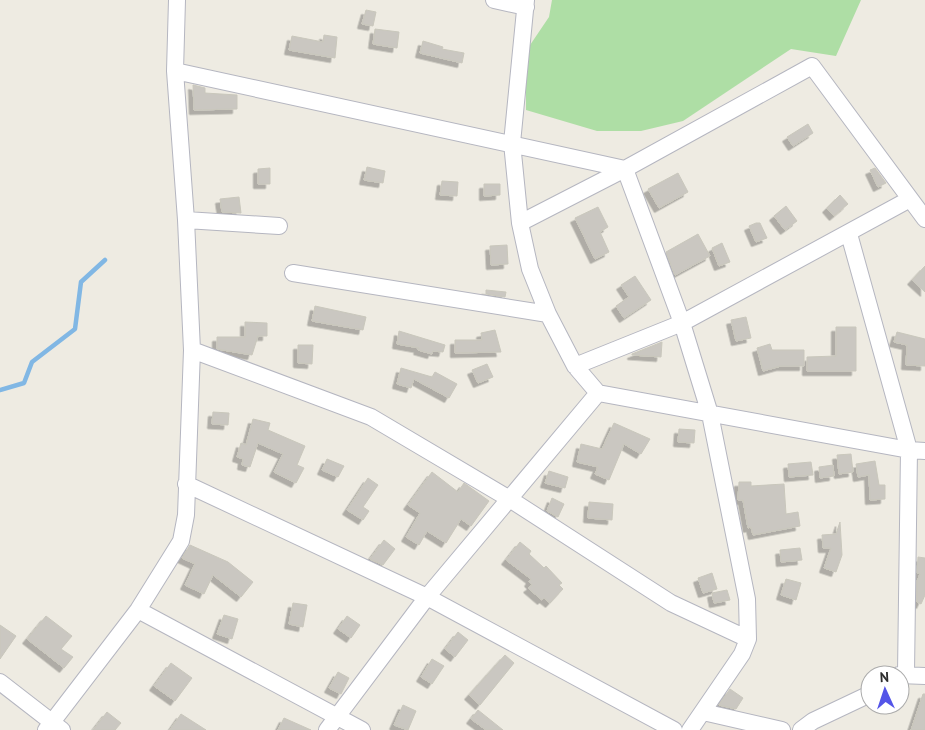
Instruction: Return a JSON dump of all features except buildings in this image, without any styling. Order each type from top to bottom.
[{"type":"street","points":[[0,682],[53,728],[138,610],[181,542],[186,515],[192,350],[186,220],[175,71],[176,0]]},
{"type":"street","points":[[494,0],[526,4],[512,143],[520,223],[530,269],[548,314],[575,366],[598,393],[917,451]]},
{"type":"street","points":[[520,223],[625,169],[812,66],[925,219]]},
{"type":"street","points":[[175,71],[625,169]]},
{"type":"street","points":[[625,169],[682,323],[710,414],[748,599],[748,639],[742,654],[690,730]]},
{"type":"street","points":[[575,366],[682,323],[849,234],[910,199]]},
{"type":"street","points":[[186,220],[279,226]]},
{"type":"street","points":[[849,234],[917,451],[903,665]]},
{"type":"street","points":[[292,273],[548,314]]},
{"type":"street","points":[[192,350],[371,417],[508,498],[671,603],[748,639]]},
{"type":"street","points":[[331,724],[427,597],[508,498],[598,393]]},
{"type":"street","points":[[186,484],[427,597],[674,730]]},
{"type":"street","points":[[138,610],[331,724],[362,730]]},
{"type":"street","points":[[910,675],[925,676]]},
{"type":"street","points":[[801,730],[813,721],[860,699]]},
{"type":"street","points":[[703,712],[782,730]]},
{"type":"green space","points":[[552,0],[861,0],[836,56],[791,49],[683,121],[641,131],[597,131],[526,110],[526,51],[549,17]]},
{"type":"waterway","points":[[0,390],[24,383],[32,362],[75,329],[81,282],[105,260]]}]
